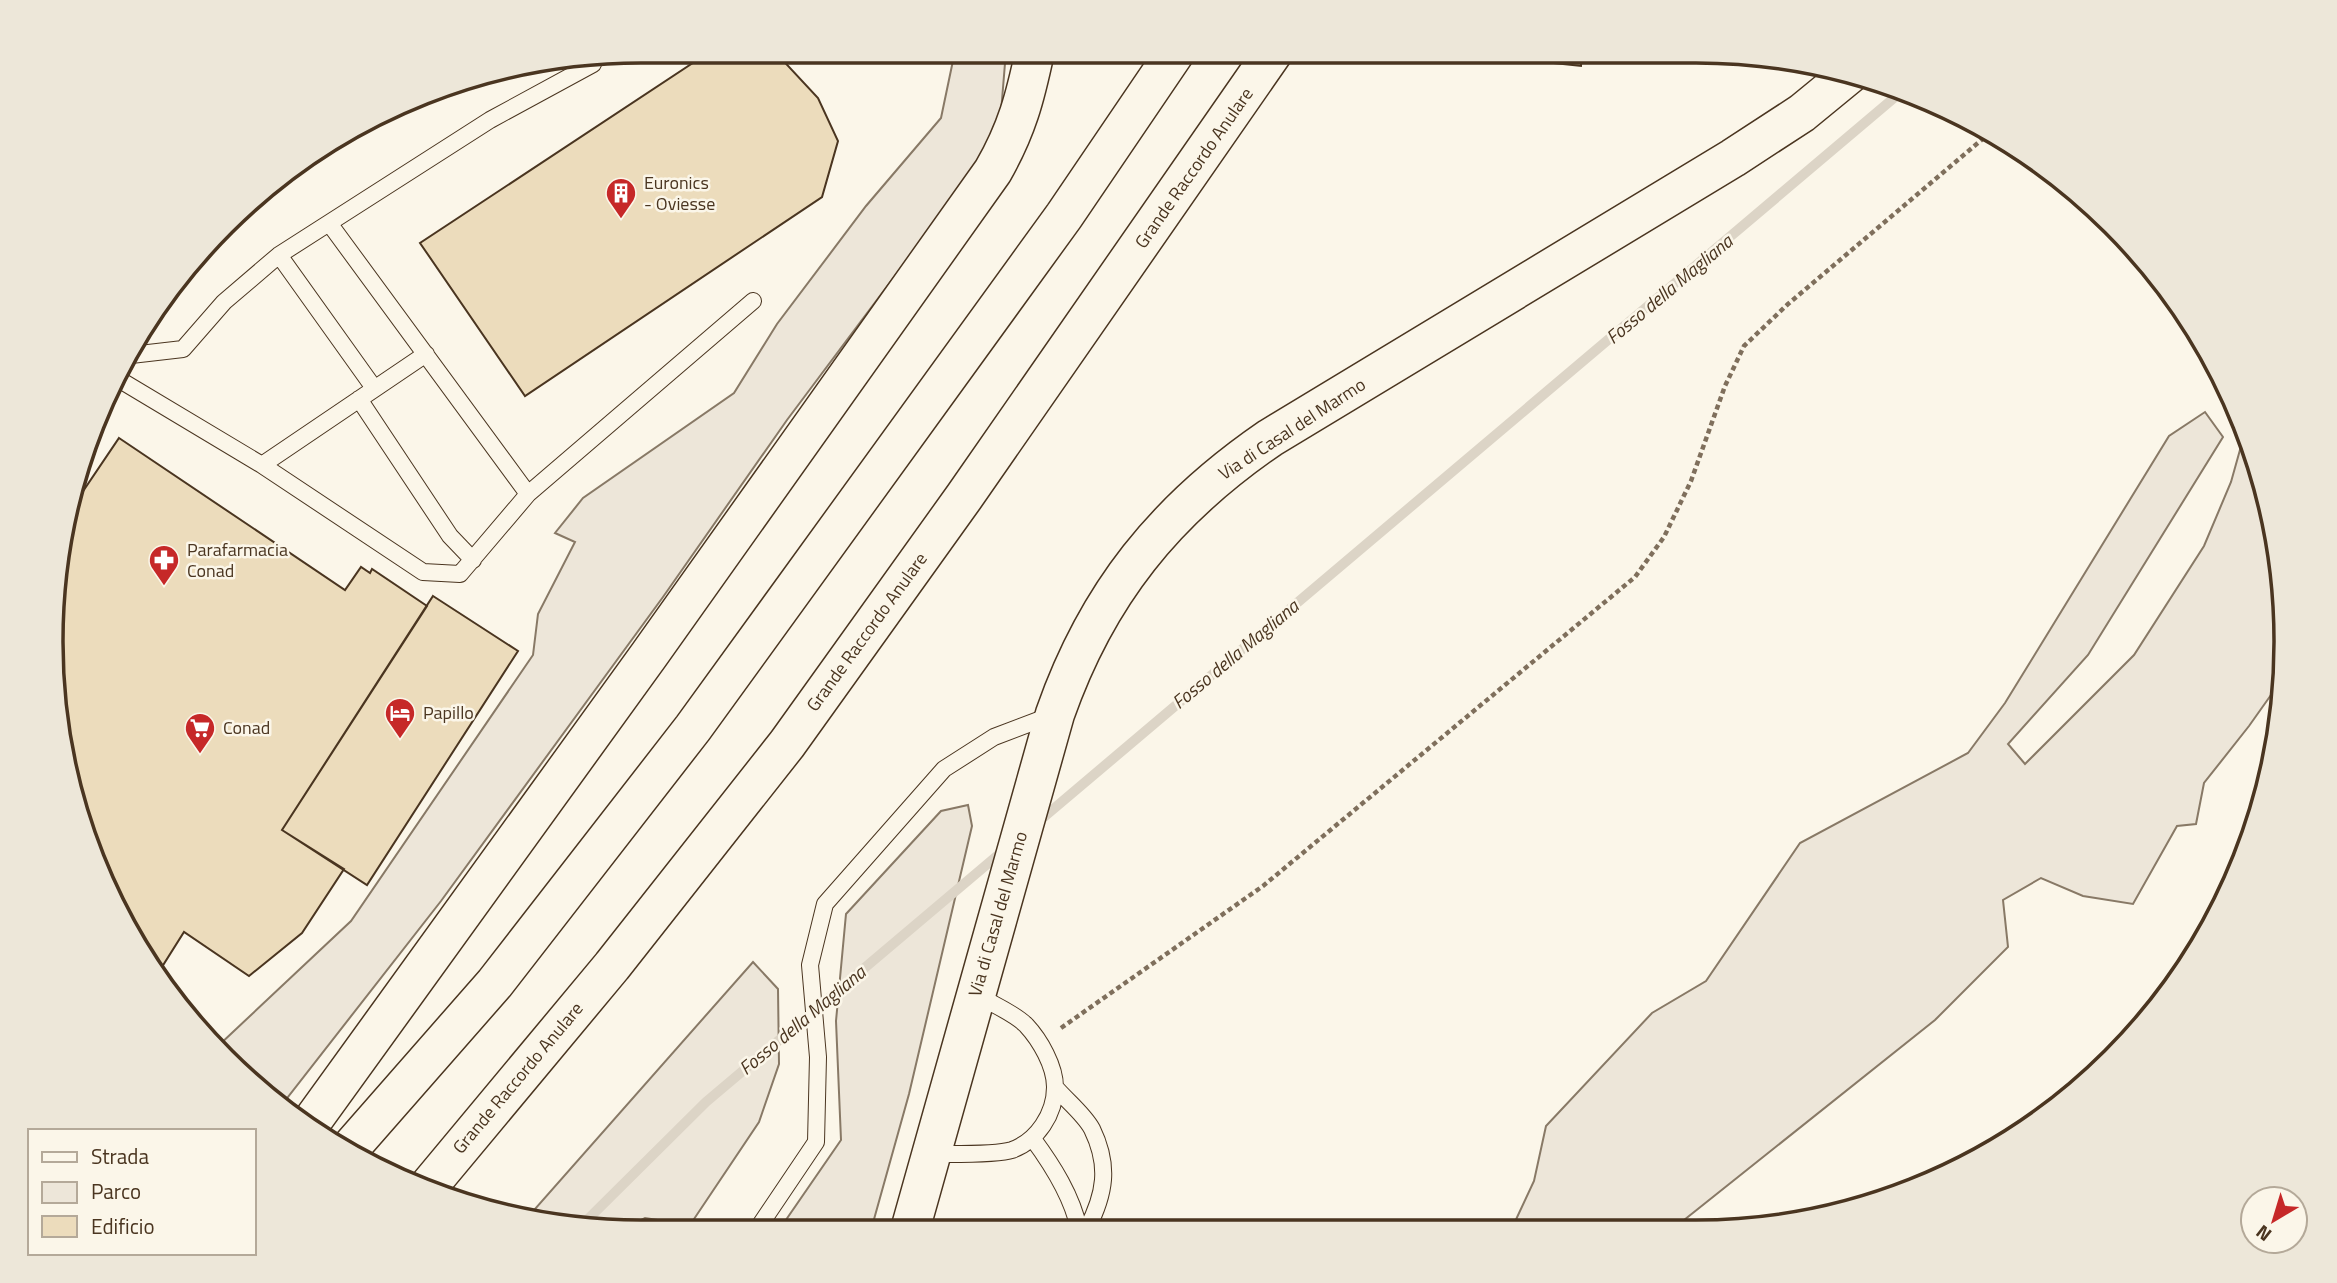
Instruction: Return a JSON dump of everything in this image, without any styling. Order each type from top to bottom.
[{"type":"main road","points":[[314,1119],[641,666],[993,171],[1014,131],[1032,63]]},
{"type":"main road","points":[[354,1143],[495,983],[693,728],[1064,216],[1168,63]]},
{"type":"main road","name":"Grande Raccordo Anulare","points":[[433,1181],[612,966],[787,744],[1072,344],[1266,63]]},
{"type":"main road","name":"Via di Casal del Marmo","points":[[913,1220],[1051,726],[1071,671],[1101,612],[1124,576],[1170,521],[1197,494],[1270,439],[1768,136],[1841,82]]},
{"type":"lane","points":[[140,354],[183,349],[224,302],[279,255],[490,120],[590,65]]},
{"type":"lane","points":[[329,223],[527,494]]},
{"type":"lane","points":[[279,255],[374,388]]},
{"type":"lane","points":[[125,383],[262,465],[423,572],[460,574],[527,494],[753,301]]},
{"type":"lane","points":[[262,465],[426,355]]},
{"type":"lane","points":[[359,399],[450,536],[472,559]]},
{"type":"lane","points":[[763,1220],[816,1142],[818,1057],[810,965],[825,904],[944,769],[994,737],[1051,726]]},
{"type":"lane","points":[[932,1154],[1010,1151],[1033,1139],[1048,1116],[1055,1087],[1040,1043],[979,981]]},
{"type":"lane","points":[[1055,1087],[1091,1127],[1105,1168],[1104,1188],[1091,1220]]},
{"type":"lane","points":[[1033,1139],[1060,1180],[1077,1220]]},
{"type":"path","points":[[1040,1043],[1262,886],[1634,577],[1664,537],[1691,481],[1725,386],[1744,346],[1788,304],[1982,139]]},
{"type":"green space","points":[[952,63],[1005,63],[999,137],[787,420],[663,597],[441,901],[287,1098],[223,1041],[351,921],[533,655],[538,614],[575,542],[555,533],[583,498],[734,393],[777,324],[866,206],[941,118]]},
{"type":"green space","points":[[2205,412],[2223,437],[2088,655],[2008,744],[2025,764],[2134,655],[2204,546],[2231,482],[2240,449],[2254,492],[2269,566],[2274,642],[2271,694],[2204,783],[2196,824],[2177,826],[2133,904],[2083,896],[2041,878],[2003,900],[2008,947],[1935,1020],[1684,1220],[1516,1220],[1534,1181],[1546,1126],[1652,1013],[1706,981],[1800,843],[1968,753],[2005,703],[2169,436]]},
{"type":"green space","points":[[968,805],[972,826],[909,1094],[874,1220],[786,1220],[841,1140],[836,1021],[846,914],[941,811]]},
{"type":"green space","points":[[753,962],[778,989],[779,1064],[759,1122],[693,1220],[604,1219],[534,1210]]},
{"type":"building","name":"Euronics - Oviesse","points":[[693,63],[785,63],[818,98],[838,141],[822,197],[525,396],[420,243]]},
{"type":"building","points":[[1554,63],[1581,63],[1581,66]]},
{"type":"building","name":"Conad","points":[[119,438],[345,590],[361,567],[370,573],[372,569],[427,606],[282,830],[344,869],[302,933],[249,976],[184,932],[162,966],[123,897],[94,827],[74,754],[64,679],[64,604],[74,529],[83,491]]},
{"type":"building","name":"Papillo","points":[[433,596],[518,651],[367,885],[282,830]]},
{"type":"waterway","name":"Fosso della Magliana","points":[[1038,822],[1893,98]]},
{"type":"waterway","name":"Fosso della Magliana","points":[[590,1217],[706,1102],[1004,850]]},
{"type":"place","name":"Euronics - Oviesse","points":[[621,220]]},
{"type":"place","name":"Parafarmacia Conad","points":[[164,587]]},
{"type":"place","name":"Papillo","points":[[400,740]]},
{"type":"place","name":"Conad","points":[[200,755]]}]
